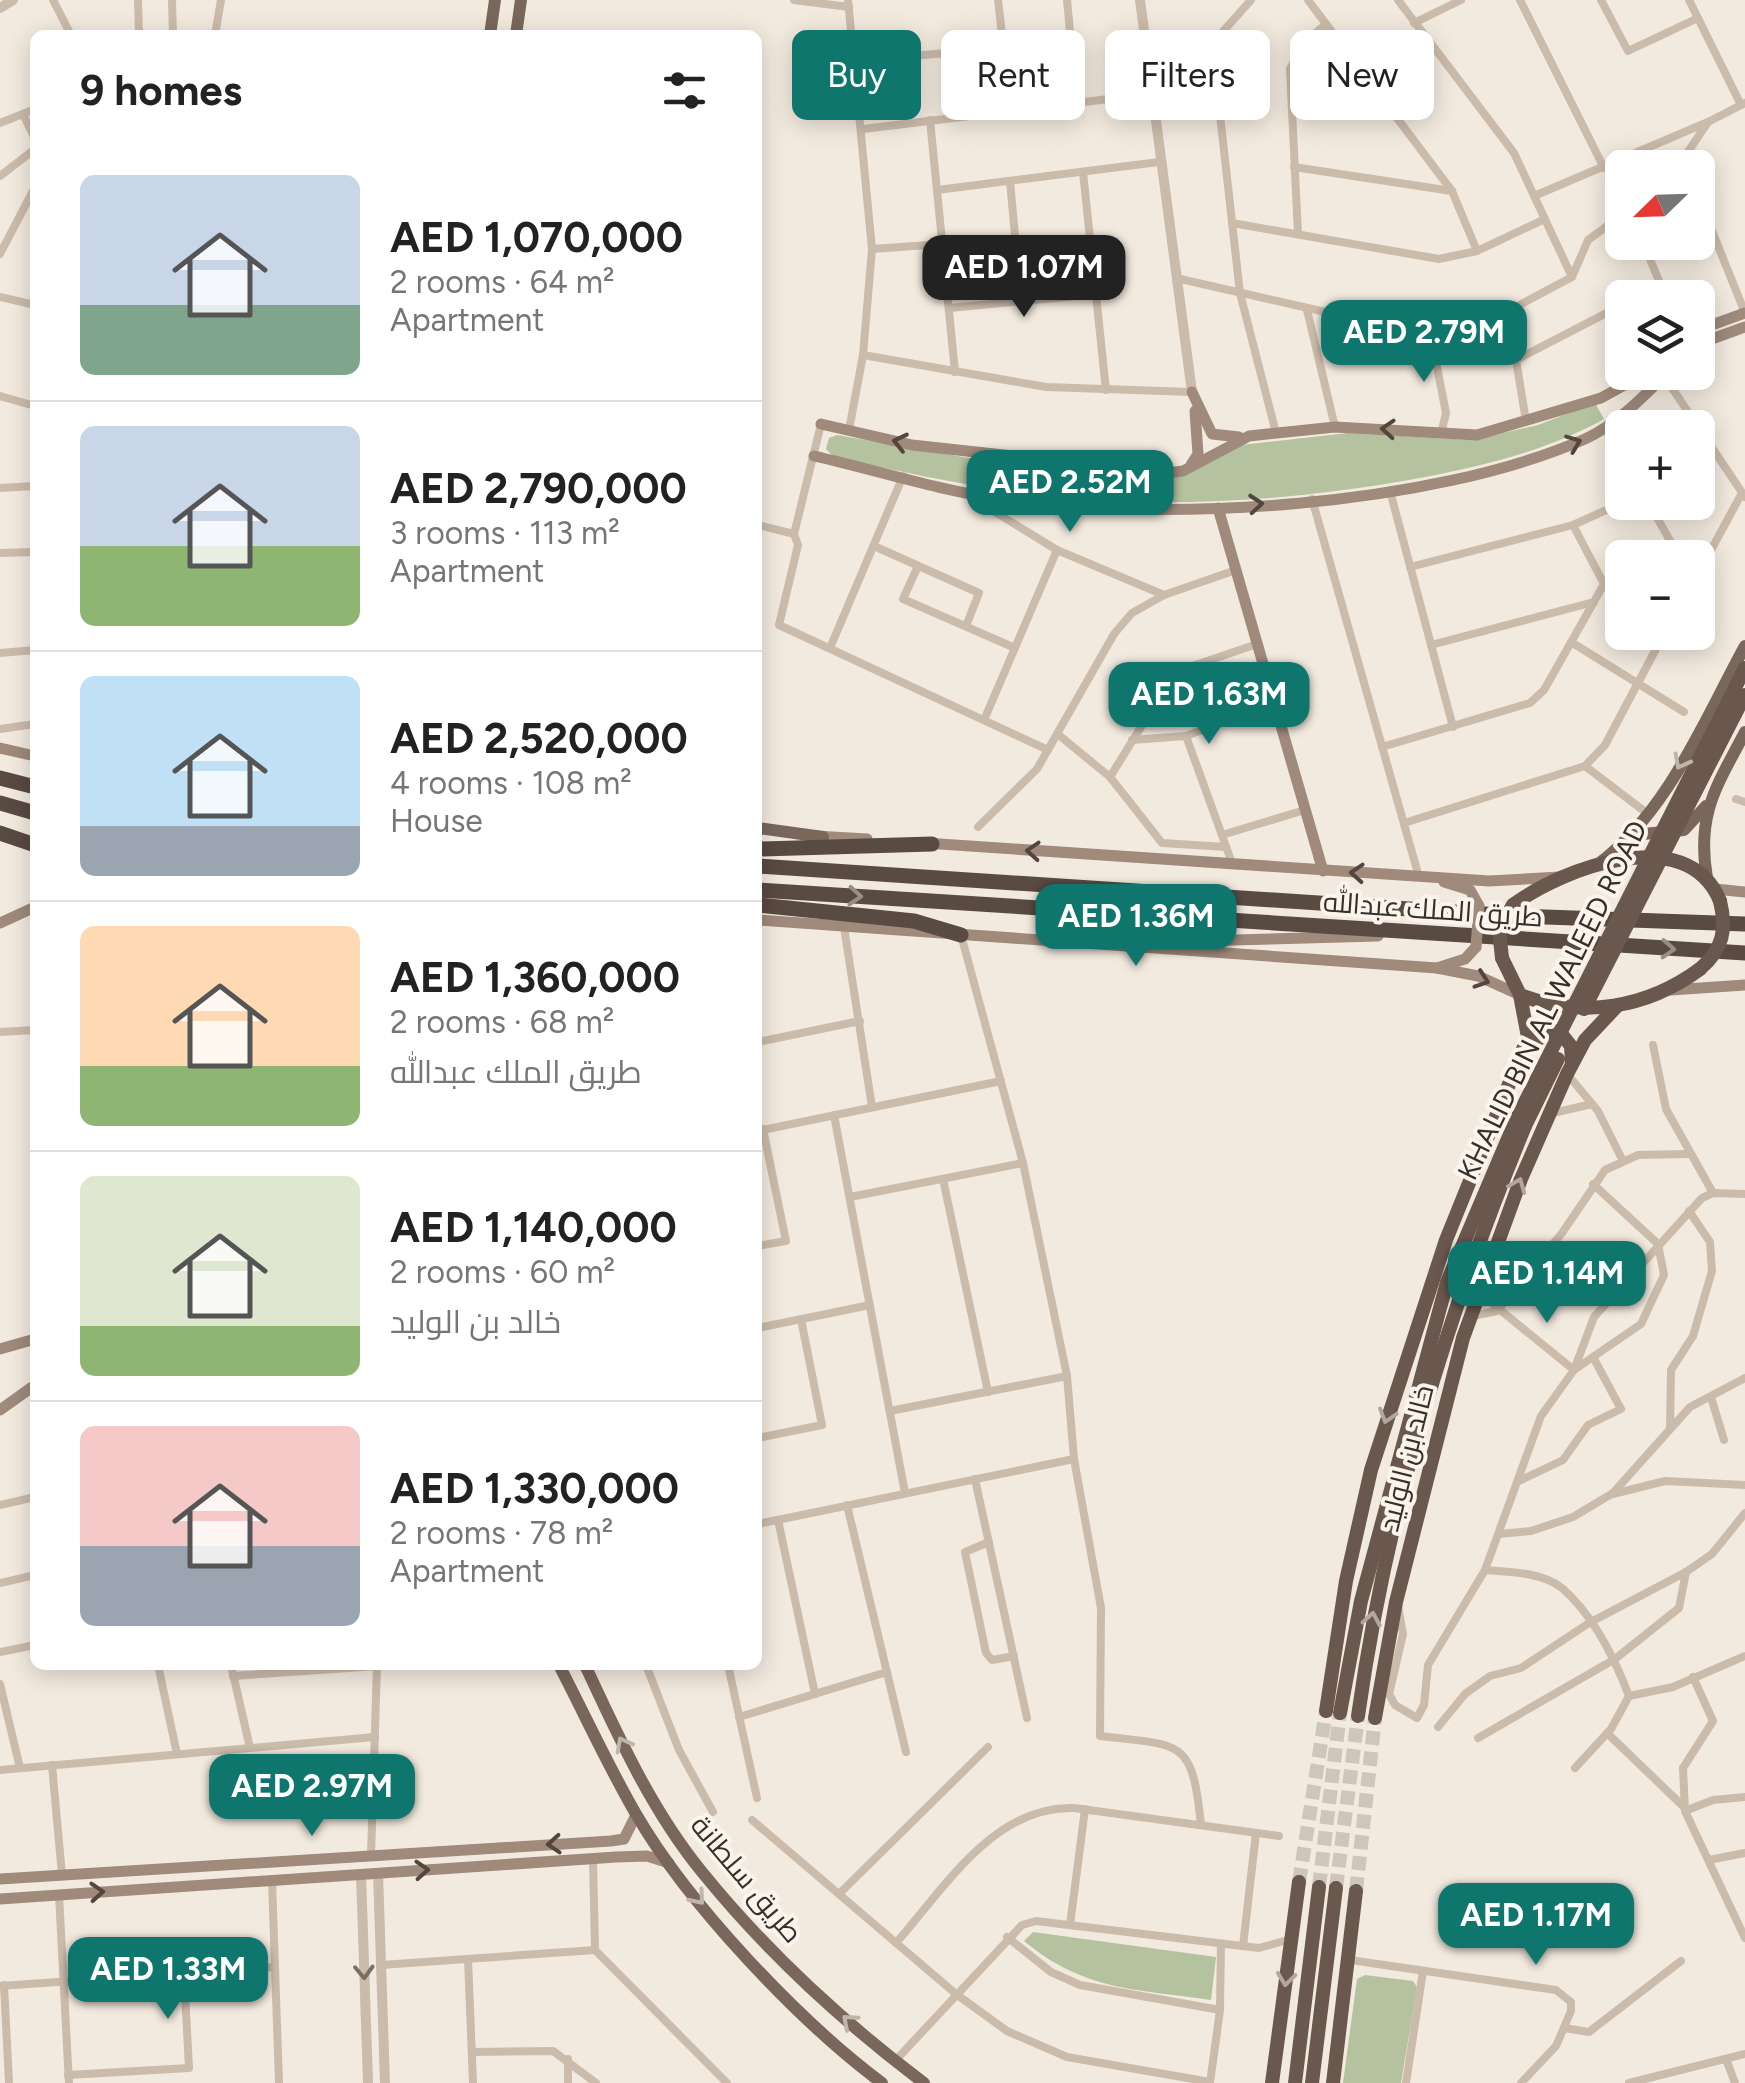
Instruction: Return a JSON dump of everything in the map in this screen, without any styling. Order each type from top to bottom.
[{"type":"highway","name":"KHALID BIN AL WALEED ROAD","points":[[1333,1712],[1443,1296],[1521,1123],[1745,668]]},
{"type":"highway","name":"KHALID BIN AL WALEED ROAD","points":[[1358,1716],[1381,1571],[1425,1398],[1521,1123],[1745,695]]},
{"type":"highway","points":[[0,778],[30,786]]},
{"type":"highway","points":[[0,803],[30,811]]},
{"type":"highway","points":[[0,835],[30,844]]},
{"type":"highway","points":[[762,849],[932,844]]},
{"type":"highway","name":"خالد بن الوليد","points":[[1333,1712],[1346,1581],[1370,1470],[1446,1240],[1523,1055],[1528,1019],[1502,958],[1499,930],[1513,905],[1560,876],[1597,864],[1669,859],[1714,889]]},
{"type":"highway","name":"طريق الملك عبدالله","points":[[762,866],[1515,916],[1745,924]]},
{"type":"highway","points":[[1520,995],[1562,1008],[1617,1006],[1671,990],[1714,956],[1723,937],[1714,889]]},
{"type":"highway","name":"طريق الملك عبدالله","points":[[762,890],[1745,953]]},
{"type":"highway","points":[[762,905],[914,921],[961,936]]},
{"type":"highway","name":"خالد بن الوليد","points":[[1375,1718],[1396,1602],[1478,1292],[1569,1069],[1599,1021],[1617,1006]]},
{"type":"highway","points":[[1523,1055],[1544,1032],[1559,1031],[1571,1046],[1569,1069]]},
{"type":"highway","points":[[1272,2083],[1299,1882]]},
{"type":"highway","points":[[1295,2083],[1319,1887]]},
{"type":"highway","points":[[1312,2083],[1336,1888]]},
{"type":"highway","points":[[1333,2083],[1356,1891]]},
{"type":"main road","points":[[491,30],[495,0]]},
{"type":"main road","points":[[517,30],[521,0]]},
{"type":"main road","points":[[1715,324],[1745,313]]},
{"type":"main road","points":[[1715,338],[1745,327]]},
{"type":"main road","points":[[1192,392],[1212,434],[1248,436],[1335,427],[1477,435],[1601,398],[1615,390]]},
{"type":"main road","points":[[814,456],[966,494],[1112,510],[1218,508],[1390,492],[1456,480],[1588,438],[1647,390]]},
{"type":"main road","points":[[1191,466],[1198,454],[1192,392]]},
{"type":"main road","points":[[821,424],[912,446],[1167,473],[1191,466],[1248,436]]},
{"type":"main road","points":[[1218,508],[1323,871]]},
{"type":"main road","name":"خالد بن الوليد","points":[[1597,864],[1633,834],[1648,814],[1745,646]]},
{"type":"main road","points":[[1633,834],[1684,830],[1707,804],[1743,741]]},
{"type":"main road","points":[[0,748],[30,755]]},
{"type":"main road","points":[[1707,804],[1703,851],[1714,889],[1745,892]]},
{"type":"main road","points":[[762,829],[1419,877],[1489,881],[1560,876]]},
{"type":"main road","points":[[1437,968],[1465,959],[1476,947],[1479,906],[1470,890],[1439,878]]},
{"type":"main road","points":[[0,923],[30,910]]},
{"type":"main road","points":[[762,920],[1437,968],[1478,976],[1520,995]]},
{"type":"main road","points":[[1088,944],[1432,934]]},
{"type":"main road","points":[[1671,990],[1745,985]]},
{"type":"main road","points":[[0,1349],[30,1340]]},
{"type":"main road","points":[[0,1410],[30,1389]]},
{"type":"main road","name":"طريق سلطانة","points":[[563,1670],[636,1815],[669,1863],[772,1986],[882,2083]]},
{"type":"main road","name":"طريق سلطانة","points":[[587,1670],[620,1740],[702,1872],[789,1968],[924,2083]]},
{"type":"main road","points":[[0,1879],[624,1839],[636,1815]]},
{"type":"main road","points":[[0,1899],[593,1858],[647,1856],[669,1863]]},
{"type":"street","points":[[0,8],[13,0]]},
{"type":"street","points":[[53,0],[68,30]]},
{"type":"street","points":[[138,0],[138,30]]},
{"type":"street","points":[[172,0],[173,30]]},
{"type":"street","points":[[215,30],[221,0]]},
{"type":"street","points":[[794,0],[848,3],[851,30]]},
{"type":"street","points":[[998,0],[1002,30]]},
{"type":"street","points":[[1068,0],[1070,30]]},
{"type":"street","points":[[1143,30],[1140,5],[1150,0]]},
{"type":"street","points":[[1224,30],[1251,0]]},
{"type":"street","points":[[1308,0],[1452,191],[1477,251]]},
{"type":"street","points":[[1398,0],[1514,153],[1572,277]]},
{"type":"street","points":[[1414,23],[1461,0]]},
{"type":"street","points":[[1520,0],[1604,168]]},
{"type":"street","points":[[1602,0],[1628,52],[1698,18]]},
{"type":"street","points":[[1534,196],[1743,104],[1689,0]]},
{"type":"street","points":[[1298,234],[1290,69],[1305,42],[1326,24]]},
{"type":"street","points":[[0,123],[30,111]]},
{"type":"street","points":[[23,114],[30,129]]},
{"type":"street","points":[[863,129],[941,119]]},
{"type":"street","points":[[849,430],[862,355],[872,249],[862,120]]},
{"type":"street","points":[[930,120],[955,372]]},
{"type":"street","points":[[862,355],[1046,387],[1192,392],[1153,120]]},
{"type":"street","points":[[1220,120],[1240,293],[1276,433]]},
{"type":"street","points":[[1690,150],[1708,122]]},
{"type":"street","points":[[0,176],[30,154]]},
{"type":"street","points":[[937,190],[1160,162]]},
{"type":"street","points":[[1294,168],[1452,191]]},
{"type":"street","points":[[1083,172],[1106,390]]},
{"type":"street","points":[[1010,181],[1021,301]]},
{"type":"street","points":[[0,254],[30,197]]},
{"type":"street","points":[[1232,223],[1439,259],[1477,251],[1544,219]]},
{"type":"street","points":[[1176,278],[1431,336],[1459,331],[1508,311],[1572,277],[1588,240],[1605,228]]},
{"type":"street","points":[[1715,238],[1745,313]]},
{"type":"street","points":[[872,249],[942,244]]},
{"type":"street","points":[[948,308],[1096,294]]},
{"type":"street","points":[[0,297],[30,305]]},
{"type":"street","points":[[1307,309],[1335,427]]},
{"type":"street","points":[[1508,311],[1526,422]]},
{"type":"street","points":[[1516,360],[1605,314]]},
{"type":"street","points":[[1431,336],[1446,412],[1441,434]]},
{"type":"street","points":[[1676,390],[1744,495],[1715,545]]},
{"type":"street","points":[[0,396],[30,405]]},
{"type":"street","points":[[821,424],[794,534],[798,545],[780,625],[1048,750]]},
{"type":"street","points":[[830,648],[903,476]]},
{"type":"street","points":[[0,488],[30,486]]},
{"type":"street","points":[[1390,492],[1453,727]]},
{"type":"street","points":[[966,494],[1057,550],[1164,595]]},
{"type":"street","points":[[1312,499],[1419,877]]},
{"type":"street","points":[[1410,567],[1574,525],[1605,511]]},
{"type":"street","points":[[1382,747],[1530,703],[1544,690],[1604,584],[1574,525]]},
{"type":"street","points":[[762,526],[794,534]]},
{"type":"street","points":[[874,546],[980,592],[966,626]]},
{"type":"street","points":[[984,720],[1057,550]]},
{"type":"street","points":[[0,552],[30,552]]},
{"type":"street","points":[[918,566],[903,599],[1015,648]]},
{"type":"street","points":[[978,827],[1023,787],[1060,736],[1114,634],[1132,613],[1164,595],[1236,570]]},
{"type":"street","points":[[1431,645],[1594,602]]},
{"type":"street","points":[[1571,642],[1684,712]]},
{"type":"street","points":[[1110,777],[1175,672],[1257,644]]},
{"type":"street","points":[[0,653],[30,650]]},
{"type":"street","points":[[1404,823],[1585,766],[1605,745],[1655,650]]},
{"type":"street","points":[[1132,740],[1186,736],[1274,703]]},
{"type":"street","points":[[0,729],[30,725]]},
{"type":"street","points":[[1060,736],[1110,777],[1162,843],[1226,846]]},
{"type":"street","points":[[1186,736],[1233,864]]},
{"type":"street","points":[[1585,766],[1648,814]]},
{"type":"street","points":[[1222,835],[1305,810]]},
{"type":"street","points":[[844,926],[872,1107]]},
{"type":"street","points":[[961,936],[1023,1163],[1067,1376],[1074,1458],[1099,1588],[1103,1649],[1100,1736],[1177,1748],[1192,1763],[1201,1824]]},
{"type":"street","points":[[762,1041],[860,1021]]},
{"type":"street","points":[[0,1032],[30,1030]]},
{"type":"street","points":[[1652,1045],[1660,1091],[1689,1154],[1713,1193]]},
{"type":"street","points":[[1569,1069],[1622,1159]]},
{"type":"street","points":[[762,1130],[1000,1081]]},
{"type":"street","points":[[1549,1114],[1592,1104]]},
{"type":"street","points":[[834,1115],[906,1494]]},
{"type":"street","points":[[762,1138],[786,1240],[762,1245]]},
{"type":"street","points":[[1470,1317],[1497,1311],[1562,1234],[1593,1184],[1622,1159],[1689,1154]]},
{"type":"street","points":[[850,1198],[1023,1163]]},
{"type":"street","points":[[943,1179],[988,1392]]},
{"type":"street","points":[[1574,1370],[1641,1324],[1664,1275],[1658,1244],[1593,1184]]},
{"type":"street","points":[[1396,1602],[1403,1634],[1389,1694],[1396,1705],[1417,1718],[1424,1704],[1428,1665],[1485,1570],[1541,1416],[1574,1370],[1594,1317],[1689,1211],[1713,1193],[1745,1194]]},
{"type":"street","points":[[1670,1428],[1671,1370],[1692,1336],[1712,1272],[1710,1242],[1689,1211]]},
{"type":"street","points":[[1478,1292],[1574,1370]]},
{"type":"street","points":[[762,1327],[870,1304]]},
{"type":"street","points":[[762,1437],[822,1425],[801,1319]]},
{"type":"street","points":[[1519,1482],[1564,1460],[1588,1426],[1621,1409],[1593,1357]]},
{"type":"street","points":[[890,1412],[1067,1376]]},
{"type":"street","points":[[1612,1494],[1690,1408],[1745,1378]]},
{"type":"street","points":[[1711,1397],[1724,1440]]},
{"type":"street","points":[[762,1523],[1074,1458]]},
{"type":"street","points":[[975,1479],[1028,1718]]},
{"type":"street","points":[[1499,1534],[1531,1531],[1573,1517],[1612,1494],[1665,1482],[1745,1485]]},
{"type":"street","points":[[0,1504],[30,1498]]},
{"type":"street","points":[[847,1506],[906,1752]]},
{"type":"street","points":[[1438,1726],[1465,1694],[1490,1676],[1521,1668],[1589,1622],[1686,1572],[1712,1554],[1745,1514]]},
{"type":"street","points":[[778,1520],[815,1694]]},
{"type":"street","points":[[989,1542],[965,1552],[986,1653],[994,1660],[1014,1656]]},
{"type":"street","points":[[1485,1570],[1524,1573],[1560,1586],[1614,1659],[1630,1696]]},
{"type":"street","points":[[1478,1738],[1614,1659],[1679,1608],[1686,1572]]},
{"type":"street","points":[[0,1583],[30,1576]]},
{"type":"street","points":[[0,1652],[30,1646]]},
{"type":"street","points":[[1575,1768],[1607,1734],[1630,1696],[1745,1656]]},
{"type":"street","points":[[159,1670],[177,1754]]},
{"type":"street","points":[[232,1670],[250,1748]]},
{"type":"street","points":[[234,1676],[285,1670]]},
{"type":"street","points":[[371,1856],[377,1670]]},
{"type":"street","points":[[648,1670],[678,1750],[714,1812]]},
{"type":"street","points":[[729,1670],[757,1798]]},
{"type":"street","points":[[740,1717],[887,1672]]},
{"type":"street","points":[[1685,1809],[1684,1768],[1688,1754],[1713,1721],[1693,1677]]},
{"type":"street","points":[[0,1684],[20,1768]]},
{"type":"street","points":[[1607,1734],[1685,1809],[1745,1938]]},
{"type":"street","points":[[0,1770],[375,1737]]},
{"type":"street","points":[[839,1894],[988,1746]]},
{"type":"street","points":[[52,1765],[62,1875]]},
{"type":"street","points":[[1685,1809],[1712,1800],[1745,1798]]},
{"type":"street","points":[[1070,1925],[1085,1809]]},
{"type":"street","points":[[896,1943],[1004,1828],[1040,1810],[1085,1809],[1279,1836]]},
{"type":"street","points":[[752,1820],[956,1994],[1008,2030],[1068,2057],[1210,2082],[1220,2010],[1222,1944]]},
{"type":"street","points":[[1242,1946],[1256,1833]]},
{"type":"street","points":[[1708,1860],[1745,1853]]},
{"type":"street","points":[[593,1858],[595,1950],[727,2083]]},
{"type":"street","points":[[378,1873],[385,2083]]},
{"type":"street","points":[[361,1874],[368,2083]]},
{"type":"street","points":[[272,1880],[279,2083]]},
{"type":"street","points":[[59,1895],[68,2079],[189,2068],[184,1974]]},
{"type":"street","points":[[894,2061],[1008,1936],[1036,1920],[1242,1946],[1270,1948],[1291,1939]]},
{"type":"street","points":[[1008,1936],[1051,1972],[1080,1985],[1220,2010]]},
{"type":"street","points":[[381,1965],[595,1950]]},
{"type":"street","points":[[468,1959],[473,2083]]},
{"type":"street","points":[[1350,1960],[1556,1990],[1570,2002],[1564,2028],[1556,2046],[1521,2083]]},
{"type":"street","points":[[1564,2028],[1589,2032],[1681,1961]]},
{"type":"street","points":[[6,2081],[2,1985],[275,1968]]},
{"type":"street","points":[[1406,2083],[1423,1971]]},
{"type":"street","points":[[472,2052],[552,2051],[596,2083]]},
{"type":"street","points":[[1629,2083],[1745,2054]]},
{"type":"street","points":[[1726,2059],[1735,2083]]},
{"type":"street","points":[[568,2060],[568,2083]]},
{"type":"green space","points":[[1595,403],[1604,419],[1558,441],[1485,464],[1364,487],[1228,501],[1136,502],[1018,493],[835,458],[826,449],[829,438],[837,435],[1050,472],[1186,475],[1241,445],[1348,433],[1471,440],[1538,425]]},
{"type":"green space","points":[[1033,1932],[1216,1957],[1211,2000],[1135,1990],[1090,1979],[1068,1970],[1024,1941]]},
{"type":"green space","points":[[1365,1975],[1413,1981],[1417,1987],[1401,2083],[1343,2083],[1357,1979]]},
{"type":"tunnel","points":[[1299,1882],[1326,1711]]},
{"type":"tunnel","points":[[1319,1887],[1340,1713]]},
{"type":"tunnel","points":[[1336,1888],[1358,1716]]},
{"type":"tunnel","points":[[1356,1891],[1375,1718]]}]
